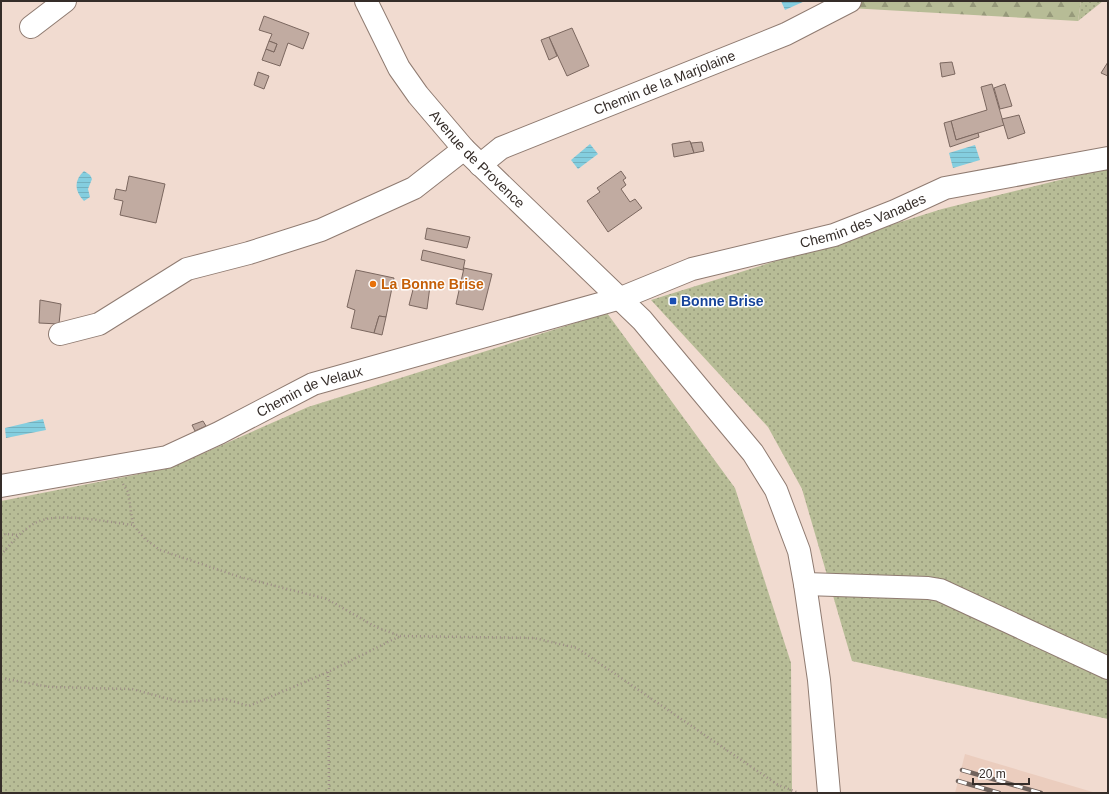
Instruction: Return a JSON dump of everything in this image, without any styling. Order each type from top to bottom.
[{"type":"street","points":[[31,27],[65,1]]},
{"type":"street","name":"Avenue de Provence","points":[[366,1],[399,68],[418,95],[464,149],[619,296],[668,348],[754,453],[776,490],[799,551],[805,584],[819,680],[829,793]]},
{"type":"street","name":"Chemin de la Marjolaine","points":[[480,165],[501,148],[786,34],[850,1]]},
{"type":"street","points":[[60,334],[99,324],[187,269],[249,253],[321,230],[414,188],[464,149]]},
{"type":"street","name":"Chemin des Vanades","points":[[619,296],[692,269],[834,235],[894,212],[945,188],[1108,158]]},
{"type":"street","name":"Chemin de Velaux","points":[[1,486],[167,457],[218,433],[313,384],[619,296]]},
{"type":"street","points":[[805,584],[928,588],[940,590],[1108,668]]},
{"type":"path","points":[[114,466],[128,492],[133,525],[144,539],[160,550],[240,577],[327,599],[376,627],[400,636],[534,638],[577,648],[778,785],[799,793]]},
{"type":"path","points":[[1,555],[18,535],[35,522],[59,517],[133,525]]},
{"type":"path","points":[[1,537],[5,534],[18,535]]},
{"type":"path","points":[[1,678],[50,687],[132,689],[180,702],[225,699],[249,706],[328,672],[400,636]]},
{"type":"path","points":[[328,672],[329,793]]},
{"type":"shaded area","points":[[965,754],[1096,793],[955,793]]},
{"type":"green space","points":[[862,1],[1081,1],[1078,21],[849,8]]},
{"type":"green space","points":[[1081,1],[1103,1],[1078,21]]},
{"type":"green space","points":[[1108,168],[1108,719],[852,661],[802,489],[768,427],[651,300],[942,209]]},
{"type":"green space","points":[[607,313],[735,488],[791,663],[792,793],[1,793],[1,501],[170,468],[308,407]]},
{"type":"water","points":[[781,1],[805,1],[785,10]]},
{"type":"water","points":[[590,144],[598,154],[578,169],[571,160]]},
{"type":"water","points":[[975,145],[980,160],[953,168],[949,153]]},
{"type":"water","points":[[84,171],[90,175],[92,179],[88,189],[90,197],[84,201],[78,193],[76,186],[78,178]]},
{"type":"water","points":[[43,419],[46,430],[6,438],[5,428]]},
{"type":"building","points":[[264,16],[309,33],[303,49],[288,43],[280,66],[262,60],[266,49],[274,52],[277,44],[269,41],[272,34],[259,30]]},
{"type":"building","points":[[572,28],[589,66],[567,76],[549,37]]},
{"type":"building","points":[[549,37],[557,56],[549,60],[541,40]]},
{"type":"building","points":[[269,41],[277,44],[274,52],[266,49]]},
{"type":"building","points":[[952,62],[955,74],[942,77],[940,63]]},
{"type":"building","points":[[1108,62],[1108,76],[1101,73]]},
{"type":"building","points":[[258,72],[269,76],[264,89],[254,85]]},
{"type":"building","points":[[992,84],[1004,125],[956,140],[951,121],[987,110],[981,87]]},
{"type":"building","points":[[1005,84],[1012,106],[1000,109],[994,88]]},
{"type":"building","points":[[1019,115],[1025,133],[1008,139],[1002,119]]},
{"type":"building","points":[[951,121],[956,140],[978,133],[979,137],[950,147],[944,123]]},
{"type":"building","points":[[690,141],[694,153],[674,157],[672,144]]},
{"type":"building","points":[[702,142],[704,151],[694,153],[691,143]]},
{"type":"building","points":[[621,171],[626,178],[623,180],[626,185],[621,189],[630,202],[635,199],[642,208],[608,232],[587,201],[600,192],[597,188]]},
{"type":"building","points":[[129,176],[165,184],[156,223],[120,215],[123,201],[114,199],[116,189],[126,191]]},
{"type":"building","points":[[427,228],[470,237],[467,248],[425,239]]},
{"type":"building","points":[[423,250],[465,260],[463,270],[421,260]]},
{"type":"building","points":[[464,268],[492,274],[483,310],[456,304]]},
{"type":"building","points":[[356,270],[394,278],[386,317],[379,316],[374,333],[351,328],[355,310],[347,307]]},
{"type":"building","points":[[415,282],[430,286],[427,309],[409,305]]},
{"type":"building","points":[[40,300],[61,304],[59,324],[39,323]]},
{"type":"building","points":[[379,316],[386,317],[382,335],[374,333]]},
{"type":"building","points":[[203,421],[206,426],[195,431],[192,425]]},
{"type":"railway","points":[[962,770],[1041,793]]},
{"type":"railway","points":[[958,781],[999,793]]},
{"type":"place","name":"La Bonne Brise","points":[[373,284]]},
{"type":"place","name":"Bonne Brise","points":[[673,301]]}]
